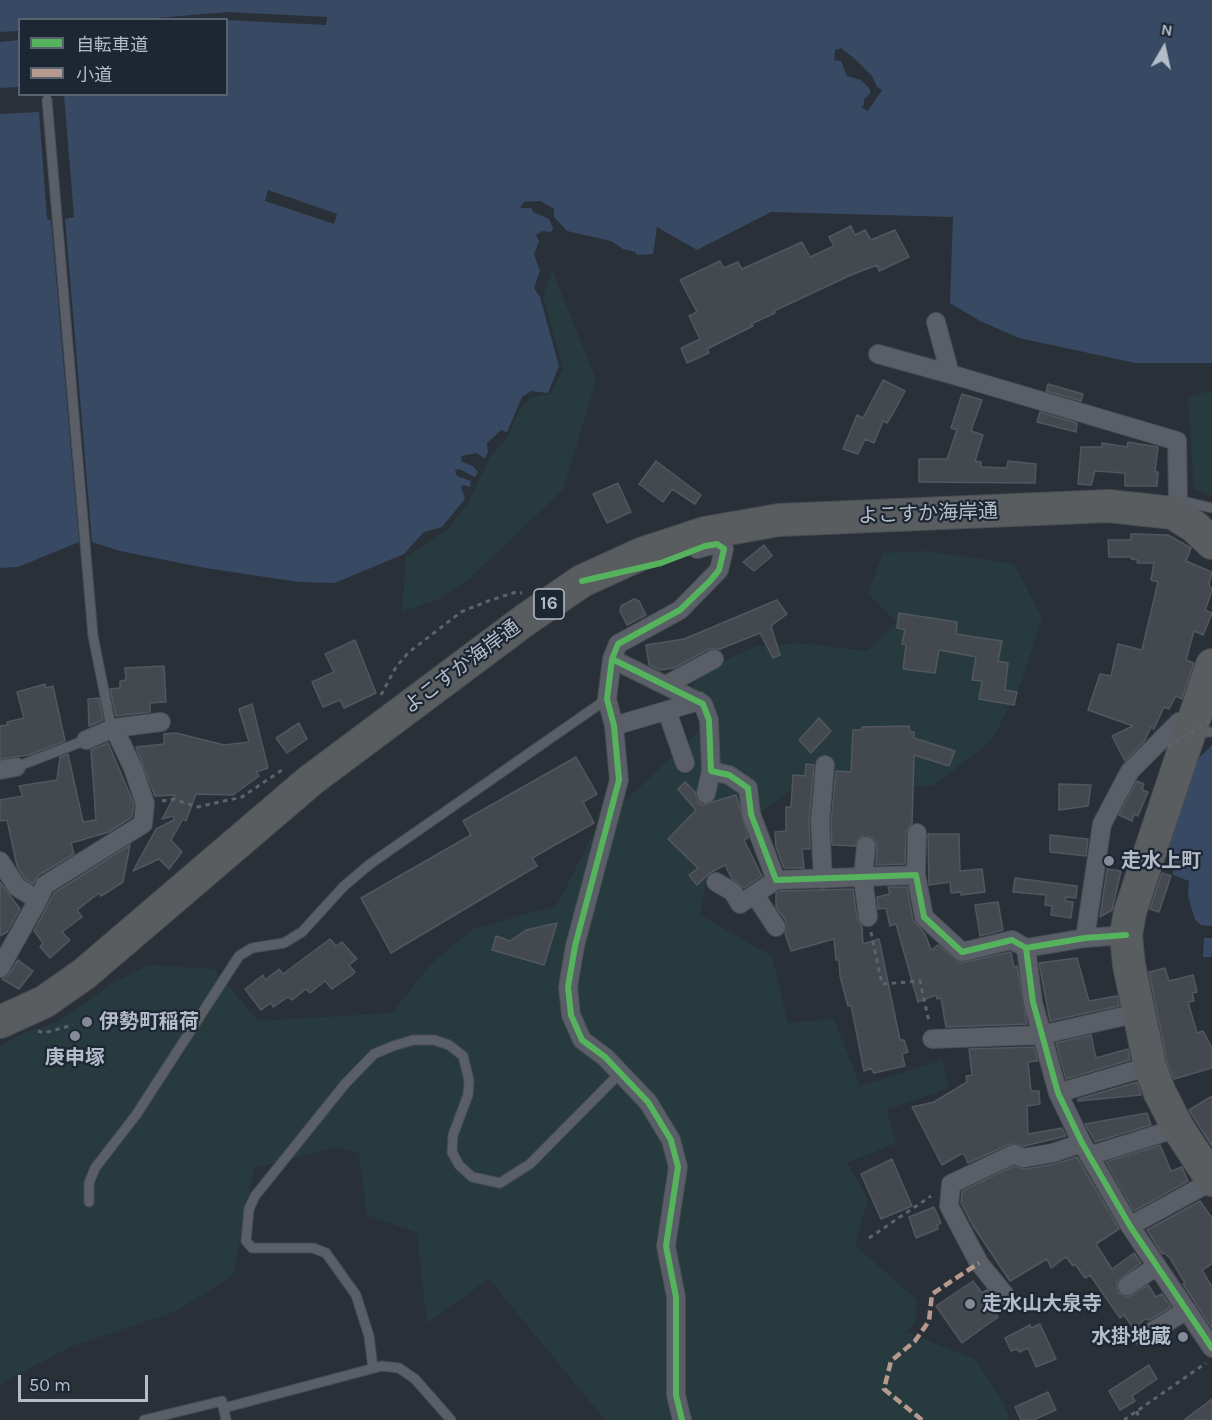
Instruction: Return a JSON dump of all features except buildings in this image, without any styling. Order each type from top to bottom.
[{"type":"highway","name":"よこすか海岸通","points":[[0,1022],[44,1002],[84,974],[311,780],[525,620],[582,581],[641,554],[705,533],[779,520],[1108,506],[1176,507],[1212,543]]},
{"type":"highway","points":[[1212,665],[1195,730],[1130,912],[1126,935],[1127,954],[1150,1066],[1160,1093],[1178,1128],[1212,1180]]},
{"type":"street","points":[[936,322],[950,374]]},
{"type":"street","points":[[878,354],[1177,441],[1176,507]]},
{"type":"street","points":[[582,581],[661,563],[705,546],[717,544],[724,549],[718,570],[710,581],[680,610],[618,644],[612,659],[607,699],[614,726],[619,780],[575,946],[568,987],[571,1015],[582,1040],[605,1057],[654,1111],[671,1140],[678,1167],[666,1246],[676,1297],[676,1395],[682,1420]]},
{"type":"street","points":[[612,659],[703,704],[709,720],[711,771],[706,794]]},
{"type":"street","points":[[666,685],[714,659]]},
{"type":"street","points":[[614,726],[699,701]]},
{"type":"street","points":[[667,711],[685,762]]},
{"type":"street","points":[[86,740],[114,728],[161,722]]},
{"type":"street","points":[[1085,938],[1102,824],[1130,771],[1179,722],[1195,730]]},
{"type":"street","points":[[0,968],[32,915],[45,885],[143,824],[145,803],[133,768],[114,728]]},
{"type":"street","points":[[823,879],[820,822],[825,765]]},
{"type":"street","points":[[711,771],[729,775],[748,788],[751,814],[776,880]]},
{"type":"street","points":[[917,833],[916,876],[924,917],[962,952],[1012,940],[1026,948],[1085,938],[1126,935]]},
{"type":"street","points":[[866,846],[863,878],[868,917]]},
{"type":"street","points":[[0,861],[17,887],[38,900]]},
{"type":"street","points":[[716,882],[733,892],[740,904],[776,880],[916,876]]},
{"type":"street","points":[[755,895],[776,927]]},
{"type":"street","points":[[1026,948],[1041,1035],[1058,1093],[1085,1150],[1130,1226],[1212,1348]]},
{"type":"street","points":[[932,1039],[1041,1035],[1138,1013]]},
{"type":"street","points":[[1058,1093],[1150,1066]]},
{"type":"street","points":[[1005,1295],[979,1263],[949,1206],[951,1184],[1014,1154],[1023,1158],[1085,1150],[1178,1128]]},
{"type":"street","points":[[1130,1226],[1212,1180]]},
{"type":"street","points":[[1127,1286],[1157,1266]]},
{"type":"street","points":[[1143,1337],[1186,1310]]},
{"type":"lane","points":[[47,100],[93,636],[110,721],[114,728]]},
{"type":"lane","points":[[1176,507],[1212,508]]},
{"type":"lane","points":[[89,1202],[89,1183],[95,1168],[136,1115],[239,956],[252,948],[284,943],[302,932],[344,885],[370,864],[607,699]]},
{"type":"lane","points":[[8,768],[86,740]]},
{"type":"lane","points":[[373,1368],[369,1336],[356,1295],[326,1253],[313,1248],[252,1248],[246,1241],[249,1209],[255,1196],[345,1084],[374,1054],[393,1046],[413,1040],[434,1040],[449,1045],[463,1056],[469,1080],[468,1095],[453,1135],[452,1152],[459,1165],[472,1177],[500,1183],[530,1164],[620,1073]]},
{"type":"lane","points":[[224,1408],[382,1366],[399,1368],[415,1379],[451,1420]]},
{"type":"lane","points":[[144,1420],[222,1401],[226,1420]]},
{"type":"path","points":[[376,699],[383,693],[396,667],[408,653],[461,612],[516,592],[522,593]]},
{"type":"path","points":[[145,803],[173,799],[198,807],[242,797],[285,768]]},
{"type":"path","points":[[868,917],[882,984],[920,981],[932,1039]]},
{"type":"path","points":[[869,1238],[951,1184]]},
{"type":"path","points":[[1124,1420],[1212,1359]]},
{"type":"path","points":[[1137,1411],[1139,1420]]},
{"type":"green space","points":[[552,270],[596,380],[563,490],[469,579],[438,599],[402,612],[406,557],[447,530],[468,503],[490,457],[509,435],[518,413],[530,397],[551,394],[563,368],[543,297]]},
{"type":"green space","points":[[1212,390],[1212,496],[1194,489],[1188,398]]},
{"type":"green space","points":[[927,551],[1014,564],[1042,617],[1023,678],[992,740],[933,786],[797,786],[711,847],[700,915],[772,956],[788,1023],[834,1019],[860,1086],[942,1060],[949,1088],[886,1110],[896,1143],[847,1163],[868,1199],[855,1245],[917,1300],[915,1323],[906,1332],[975,1359],[1003,1402],[1010,1420],[605,1420],[489,1279],[427,1323],[417,1233],[367,1215],[359,1153],[337,1147],[254,1168],[233,1275],[177,1311],[70,1347],[0,1384],[0,1046],[23,1033],[57,1023],[111,984],[149,965],[214,969],[258,1021],[392,1013],[431,964],[473,929],[557,905],[595,830],[705,725],[699,701],[691,688],[705,669],[757,646],[797,643],[868,651],[897,622],[868,593],[883,553]]},
{"type":"water","points":[[0,0],[1212,0],[1212,363],[1135,363],[1019,338],[980,321],[950,303],[953,217],[771,212],[697,250],[657,227],[653,254],[637,255],[611,241],[567,231],[554,217],[554,209],[540,201],[524,202],[520,208],[531,208],[533,212],[549,219],[553,228],[551,232],[542,231],[536,235],[539,241],[534,254],[540,271],[534,288],[540,297],[559,366],[548,393],[531,391],[522,397],[507,432],[501,430],[487,443],[488,452],[485,459],[477,453],[461,456],[462,462],[473,466],[478,472],[475,477],[459,469],[455,470],[457,476],[471,481],[470,487],[463,485],[461,487],[465,499],[442,527],[424,532],[404,554],[335,583],[299,582],[205,568],[120,551],[92,542],[65,219],[74,217],[64,96],[228,96],[228,18],[18,18],[18,87],[0,88]],"holes":[[[841,48],[872,76],[877,87],[882,90],[868,111],[861,107],[864,105],[864,99],[870,94],[870,89],[861,80],[847,76],[841,61],[834,60],[835,50]]]},
{"type":"water","points":[[39,112],[47,219],[51,220],[79,542],[18,567],[0,568],[0,114]]},
{"type":"water","points":[[1212,745],[1212,926],[1201,925],[1195,920],[1188,896],[1189,881],[1173,875],[1173,859],[1163,854],[1198,759]]},
{"type":"water","points":[[1204,938],[1212,938],[1212,957],[1203,957]]},
{"type":"pier","points":[[228,12],[327,17],[326,25],[228,20],[228,18],[157,18]]},
{"type":"pier","points":[[18,31],[18,40],[0,42],[0,32]]},
{"type":"pier","points":[[61,96],[73,216],[64,216],[71,215]]},
{"type":"pier","points":[[268,190],[337,214],[334,224],[265,201]]},
{"type":"pier","points":[[63,217],[90,544],[62,219]]},
{"type":"marked path","points":[[922,1420],[884,1389],[891,1361],[915,1341],[929,1321],[932,1294],[979,1263]]},
{"type":"cycle path","points":[[582,581],[661,563],[705,546],[717,544],[724,549],[719,570],[710,581],[680,610],[618,644],[612,659],[607,699],[614,726],[619,780],[575,946],[568,987],[571,1015],[582,1040],[605,1057],[648,1102],[671,1140],[678,1167],[666,1246],[676,1297],[676,1395],[682,1420]]},
{"type":"cycle path","points":[[612,659],[703,704],[709,720],[711,771],[729,775],[748,788],[751,814],[776,880],[916,875],[924,917],[962,952],[1012,940],[1026,948]]},
{"type":"cycle path","points":[[1126,935],[1085,938],[1026,948],[1033,1002],[1058,1093],[1082,1143],[1130,1226],[1212,1348]]},
{"type":"place","name":"走水上町","points":[[1109,861]]},
{"type":"place","name":"伊勢町稲荷","points":[[87,1022]]},
{"type":"place","name":"庚申塚","points":[[75,1036]]},
{"type":"place","name":"走水山大泉寺","points":[[970,1304]]},
{"type":"place","name":"水掛地蔵","points":[[1183,1337]]}]
